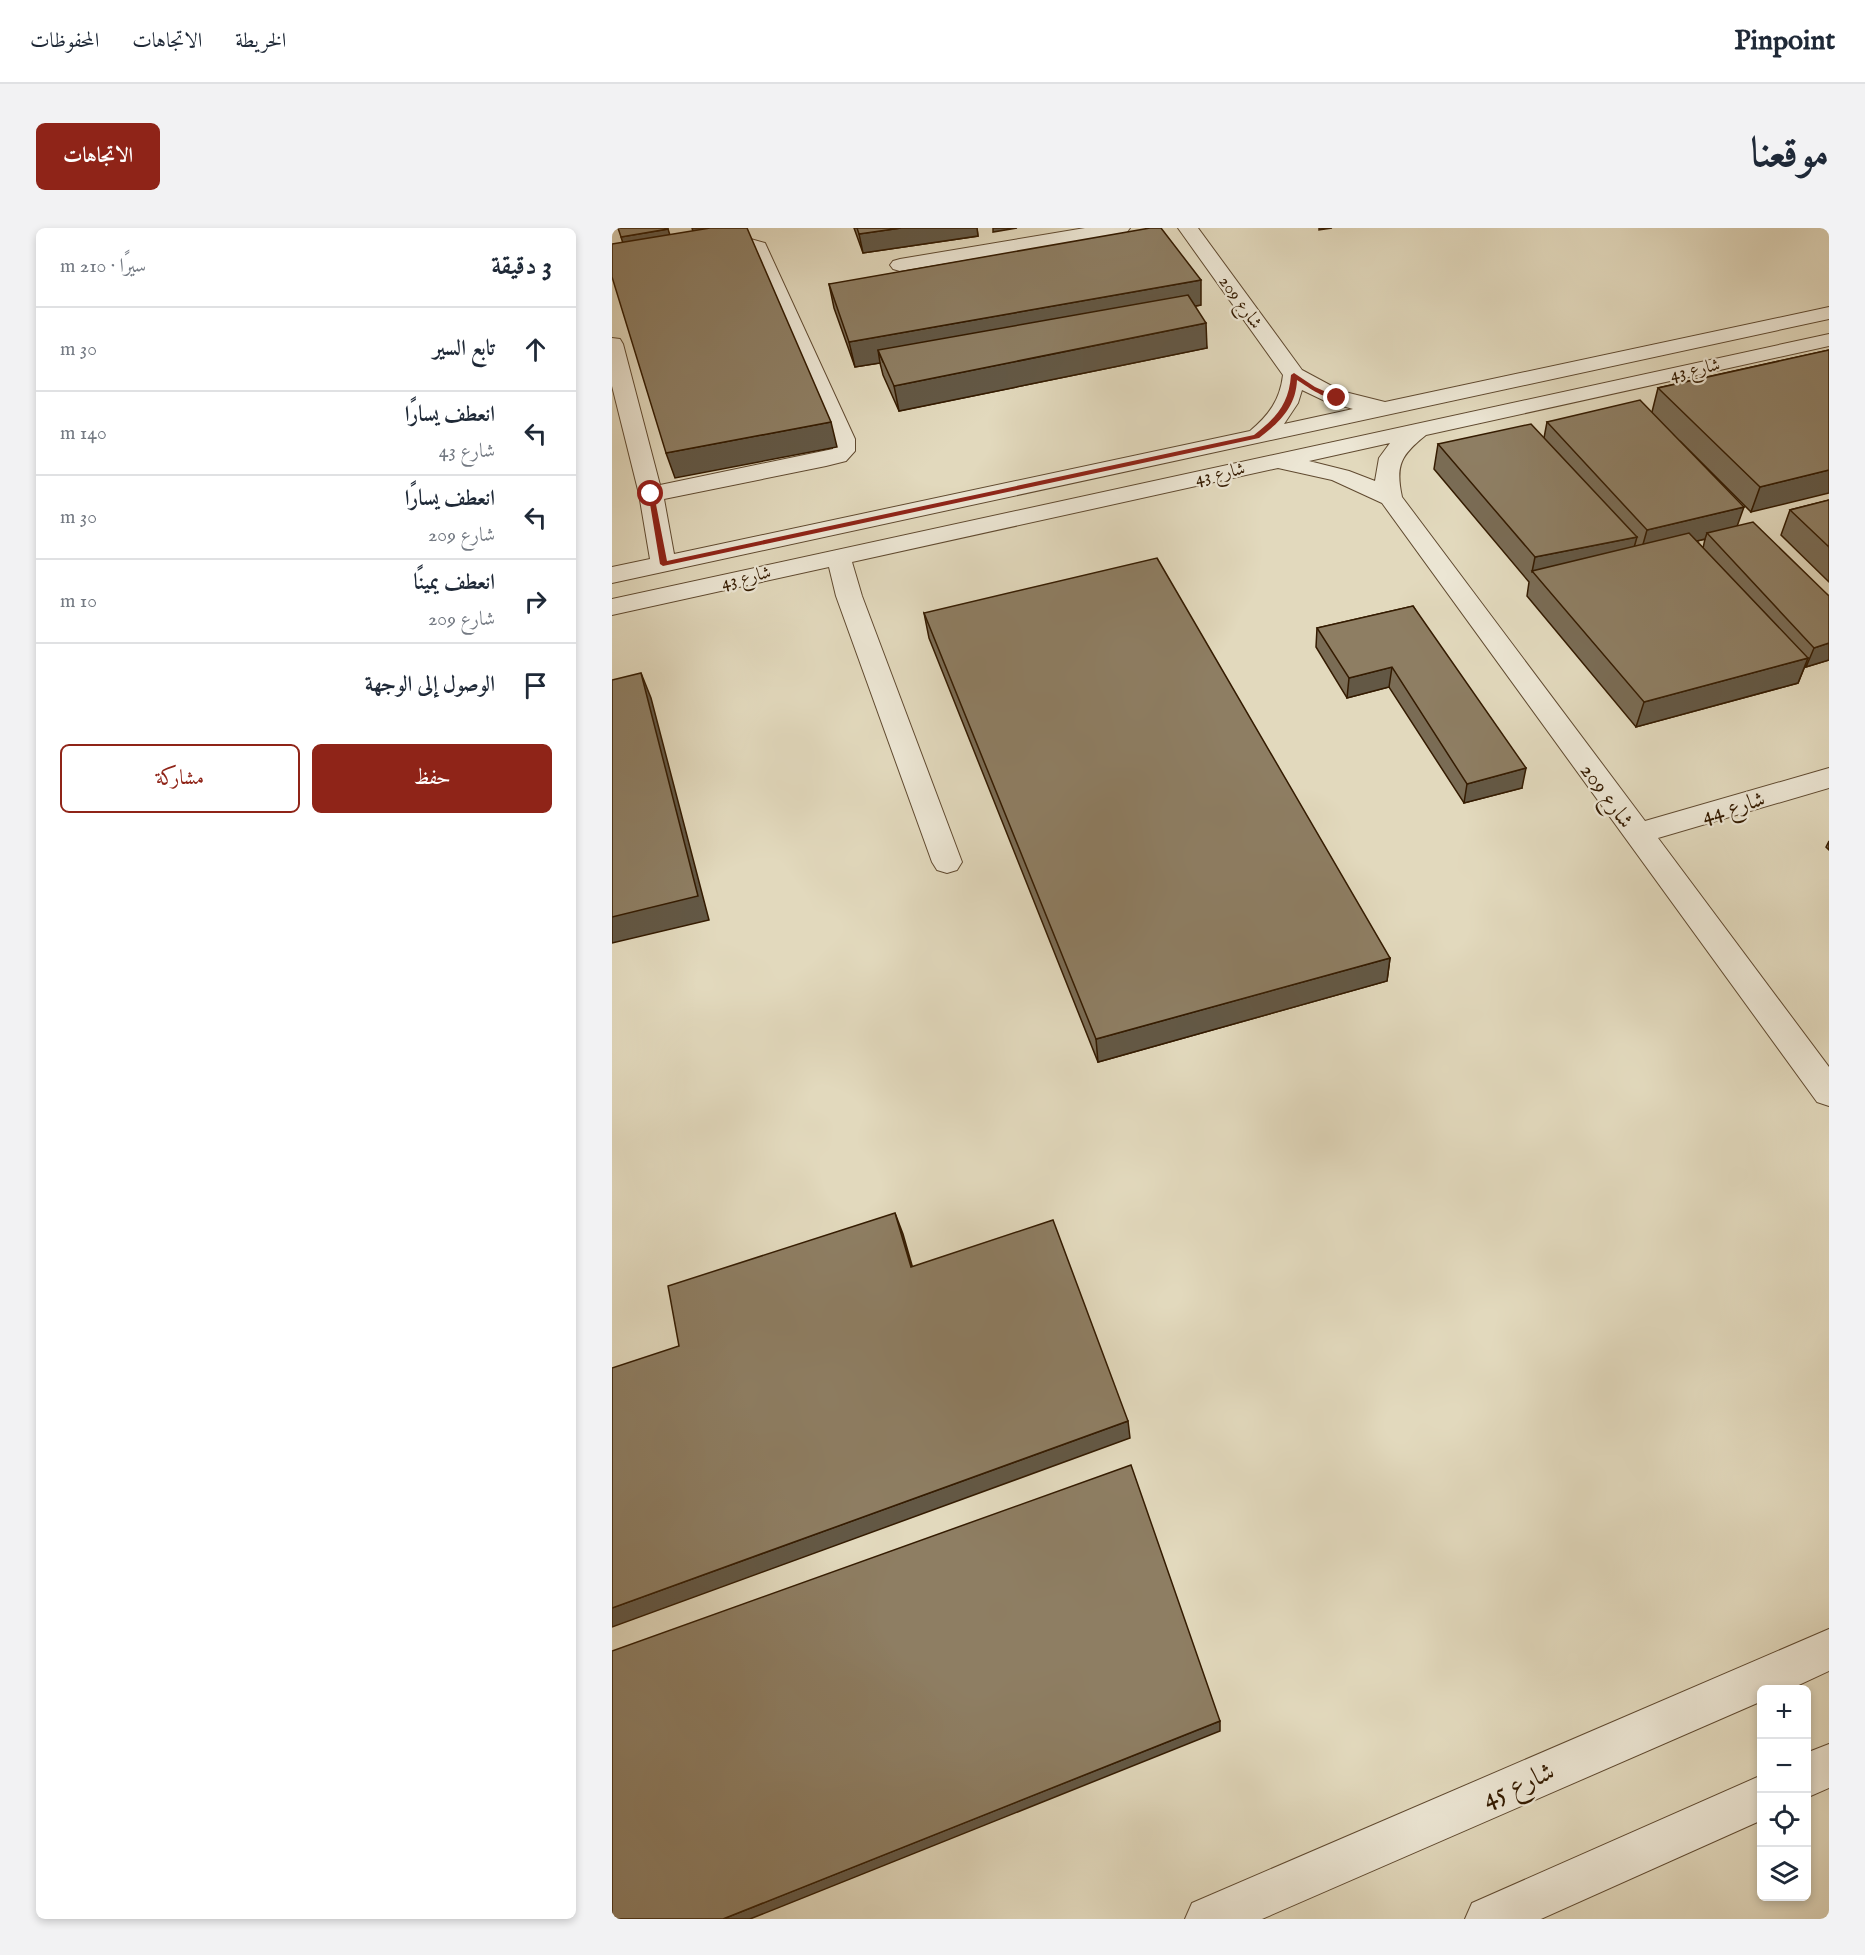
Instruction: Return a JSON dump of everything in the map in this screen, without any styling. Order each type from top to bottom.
[{"type":"street","points":[[900,265],[1120,228]]},
{"type":"street","name":"شارع 209","points":[[1188,228],[1294,375],[1313,388],[1337,398],[1365,405],[1395,407]]},
{"type":"street","points":[[651,494],[838,456],[844,451],[845,445],[758,247],[747,244],[691,254]]},
{"type":"street","name":"شارع 43","points":[[612,575],[1829,313]]},
{"type":"street","name":"شارع 43","points":[[612,607],[1829,340]]},
{"type":"street","points":[[612,344],[651,494],[663,564]]},
{"type":"street","points":[[1256,437],[1274,423],[1287,407],[1293,391],[1294,375]]},
{"type":"street","points":[[1390,498],[1385,478],[1389,460],[1401,444],[1419,430]]},
{"type":"street","name":"شارع 209","points":[[1256,465],[1315,468],[1368,485],[1390,498],[1829,1092]]},
{"type":"street","points":[[838,556],[849,596],[947,862]]},
{"type":"street","name":"شارع 44","points":[[1637,834],[1829,778]]},
{"type":"street","name":"شارع 45","points":[[1208,1919],[1829,1650]]},
{"type":"street","points":[[1811,1774],[1829,1766]]},
{"type":"street","points":[[1488,1919],[1757,1799]]},
{"type":"building","points":[[618,228],[668,228],[668,229],[621,237]]},
{"type":"building","points":[[710,228],[747,228],[831,422],[666,453],[612,277],[612,244]]},
{"type":"building","points":[[857,228],[901,228],[859,234]]},
{"type":"building","points":[[1150,228],[1161,228],[1201,280],[849,342],[829,284]]},
{"type":"building","points":[[1188,295],[1206,323],[894,386],[878,350]]},
{"type":"building","points":[[1829,350],[1829,470],[1760,487],[1658,388]]},
{"type":"building","points":[[1640,400],[1744,507],[1647,530],[1547,422]]},
{"type":"building","points":[[1531,424],[1637,537],[1535,557],[1438,444]]},
{"type":"building","points":[[1829,500],[1829,547],[1790,510]]},
{"type":"building","points":[[1753,522],[1829,596],[1829,643],[1814,648],[1707,533]]},
{"type":"building","points":[[1689,533],[1808,658],[1644,702],[1532,571]]},
{"type":"building","points":[[1157,558],[1390,958],[1096,1039],[924,613]]},
{"type":"building","points":[[1413,606],[1526,768],[1467,784],[1392,667],[1349,678],[1317,628]]},
{"type":"building","points":[[641,673],[698,896],[612,917],[612,680]]},
{"type":"building","points":[[895,1213],[911,1267],[1053,1220],[1128,1421],[612,1608],[612,1368],[679,1346],[668,1286]]},
{"type":"building","points":[[1131,1465],[1220,1721],[723,1919],[612,1919],[612,1651]]},
{"type":"route","points":[[651,494],[663,564],[1256,437],[1274,423],[1287,407],[1293,391],[1294,375],[1313,388],[1337,398]]}]
